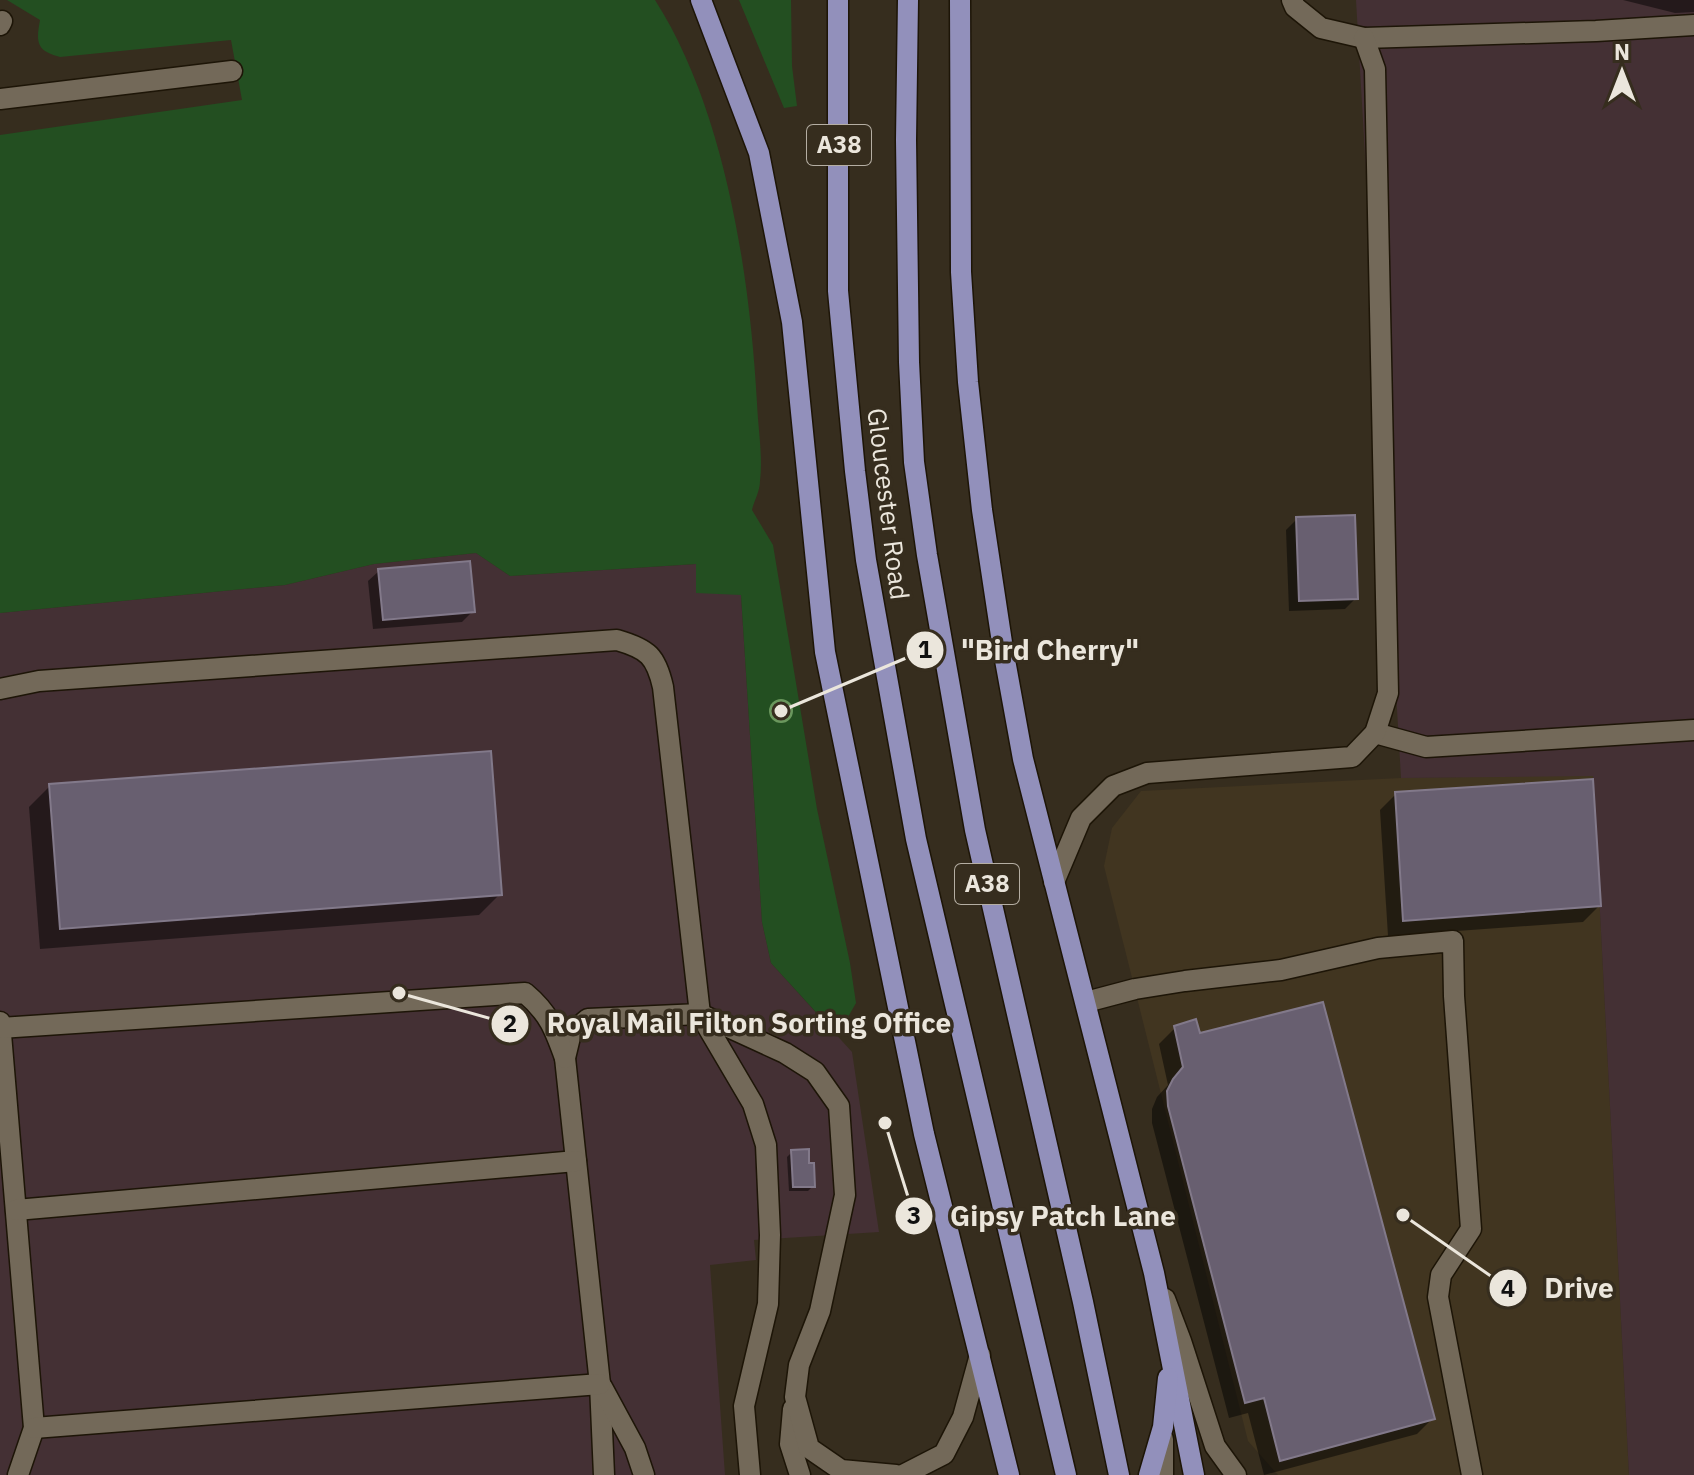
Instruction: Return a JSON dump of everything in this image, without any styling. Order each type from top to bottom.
[{"type":"main road","points":[[701,0],[759,153],[792,322],[825,652],[924,1134],[1009,1475]]},
{"type":"main road","name":"Gloucester Road","points":[[838,0],[838,291],[866,560],[916,839],[1066,1475]]},
{"type":"main road","name":"Gloucester Road","points":[[908,0],[906,140],[914,462],[975,830],[1083,1302],[1119,1475]]},
{"type":"main road","points":[[960,0],[961,272],[968,382],[982,510],[1003,649],[1023,759],[1154,1273],[1194,1475]]},
{"type":"main road","points":[[1292,0],[1295,7],[1321,28],[1364,38],[1694,25]]},
{"type":"main road","points":[[1054,882],[1081,818],[1113,786],[1147,773],[1352,757],[1375,733],[1388,693],[1388,677],[1375,69],[1364,38]]},
{"type":"main road","points":[[0,99],[232,71]]},
{"type":"main road","points":[[0,689],[39,681],[617,640],[639,646],[658,664],[700,1014],[753,1104],[766,1145],[770,1235],[768,1304],[744,1406],[750,1475]]},
{"type":"main road","points":[[1375,733],[1426,747],[1694,730]]},
{"type":"main road","points":[[1086,1002],[1135,989],[1281,970],[1378,948],[1453,941],[1471,1229],[1441,1275],[1438,1297],[1472,1475]]},
{"type":"main road","points":[[18,1475],[34,1428],[0,1025],[525,993],[551,1021],[565,1058],[600,1384],[604,1475]]},
{"type":"main road","points":[[565,1058],[571,1033],[588,1019],[700,1014],[785,1053],[815,1072],[839,1106],[845,1195],[820,1311],[799,1365],[790,1444],[800,1475]]},
{"type":"main road","points":[[16,1210],[576,1161]]},
{"type":"main road","points":[[1154,1273],[1181,1341],[1215,1446],[1236,1475]]},
{"type":"main road","points":[[903,1475],[944,1454],[963,1417],[980,1355]]},
{"type":"main road","points":[[1163,1475],[1163,1427],[1170,1362]]},
{"type":"main road","points":[[34,1428],[600,1384]]},
{"type":"main road","points":[[600,1384],[635,1448],[644,1475]]},
{"type":"main road","points":[[795,1397],[809,1448],[841,1470],[896,1475]]},
{"type":"main road","points":[[1149,1475],[1163,1427]]},
{"type":"shaded area","points":[[1356,0],[1694,0],[1694,1475],[1629,1475],[1593,776],[1401,778]]},
{"type":"shaded area","points":[[476,553],[510,576],[696,564],[741,595],[762,922],[771,963],[852,1052],[879,1232],[754,1240],[756,1260],[710,1265],[725,1475],[0,1475],[0,613],[285,585],[374,564]]},
{"type":"shaded area","points":[[1593,775],[1629,1475],[1278,1475],[1248,1441],[1104,866],[1112,828],[1141,791],[1401,778]]},
{"type":"green space","points":[[7,0],[655,0],[679,43],[699,91],[730,194],[748,301],[761,452],[760,485],[752,510],[773,545],[817,809],[850,963],[856,1003],[848,1017],[825,1022],[771,963],[762,922],[741,595],[696,593],[696,564],[510,576],[476,553],[374,564],[285,585],[0,613],[0,135],[242,100],[231,40],[60,57],[42,48],[38,34],[40,20]]},
{"type":"green space","points":[[739,0],[791,0],[792,66],[797,106],[784,108]]},
{"type":"building","points":[[1355,515],[1358,599],[1299,601],[1296,517]]},
{"type":"building","points":[[470,561],[475,612],[383,620],[378,569]]},
{"type":"building","points":[[491,751],[502,895],[60,929],[49,784]]},
{"type":"building","points":[[1593,779],[1601,906],[1403,921],[1395,792]]},
{"type":"building","points":[[1323,1002],[1435,1419],[1280,1461],[1264,1398],[1245,1403],[1168,1106],[1167,1091],[1183,1067],[1174,1026],[1196,1019],[1200,1033]]},
{"type":"building","points":[[809,1149],[809,1163],[814,1163],[815,1187],[793,1187],[791,1150]]},
{"type":"place","name":"\"Bird Cherry\"","points":[[781,711]]},
{"type":"place","name":"Royal Mail Filton Sorting Office","points":[[399,993]]},
{"type":"place","name":"Gipsy Patch Lane","points":[[885,1123]]},
{"type":"place","name":"Drive","points":[[1403,1215]]}]
